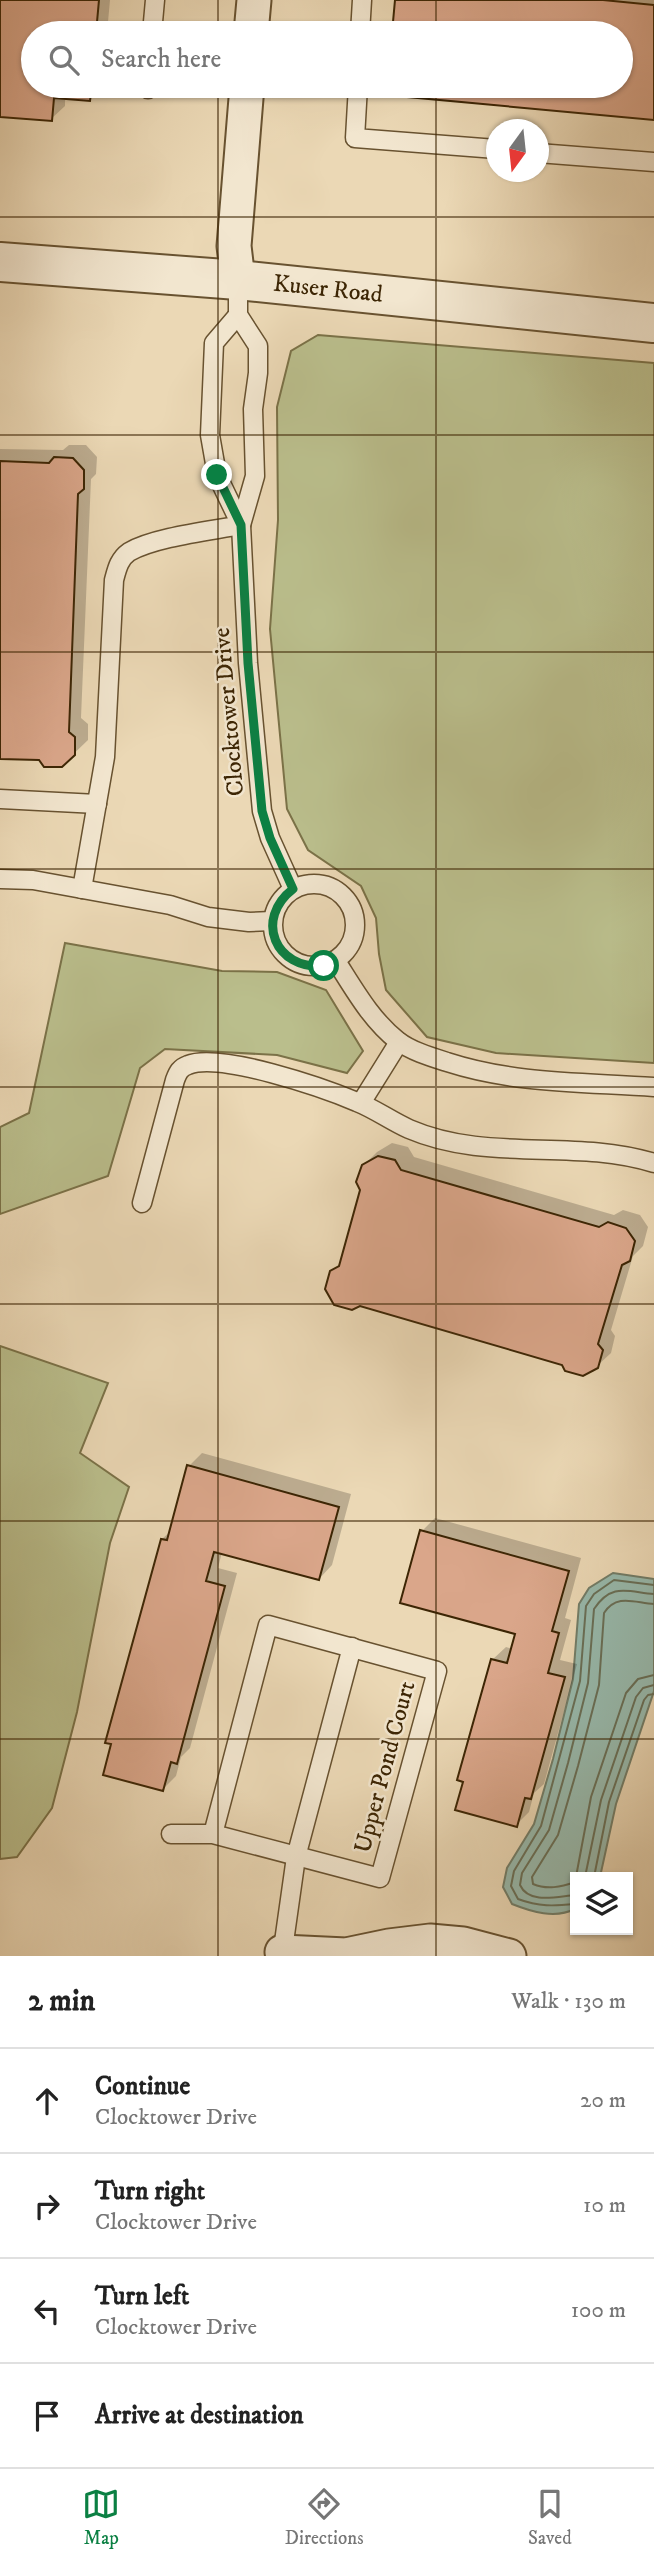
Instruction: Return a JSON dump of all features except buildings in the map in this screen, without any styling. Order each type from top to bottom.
[{"type":"street","points":[[252,21],[254,0]]},
{"type":"street","points":[[238,298],[234,246],[246,98]]},
{"type":"street","name":"Kuser Road","points":[[0,262],[238,298],[654,323]]},
{"type":"street","points":[[282,1954],[347,1955],[430,1941],[463,1944],[509,1956]]},
{"type":"lane","points":[[153,21],[155,0]]},
{"type":"lane","points":[[361,21],[362,0]]},
{"type":"lane","points":[[357,98],[355,138],[486,148]]},
{"type":"lane","points":[[549,154],[654,162]]},
{"type":"lane","name":"Clocktower Drive","points":[[238,298],[214,343],[210,435],[217,475],[241,525]]},
{"type":"lane","name":"Clocktower Drive","points":[[238,298],[258,346],[258,373],[253,409],[255,476],[241,525],[248,663],[262,811],[270,838],[293,889]]},
{"type":"lane","points":[[82,889],[105,757],[114,580],[118,563],[128,553],[153,543],[241,525]]},
{"type":"lane","points":[[0,799],[97,804]]},
{"type":"lane","points":[[0,879],[33,880],[170,905],[208,917],[250,922],[272,921]]},
{"type":"lane","points":[[307,884],[321,884],[340,894],[353,911],[356,925],[354,939],[336,961],[324,966],[310,967],[298,964],[278,947],[272,921],[283,897],[293,889],[307,884]]},
{"type":"lane","points":[[336,961],[363,1003],[400,1042],[442,1061],[481,1073],[510,1078],[654,1087]]},
{"type":"lane","points":[[360,1103],[400,1042]]},
{"type":"lane","points":[[142,1203],[175,1080],[180,1069],[191,1063],[213,1063],[265,1071],[320,1087],[443,1142],[488,1149],[604,1152],[654,1163]]},
{"type":"lane","name":"Upper Pond Court","points":[[171,1834],[213,1834],[380,1878],[437,1671],[268,1625],[213,1834]]},
{"type":"lane","points":[[282,1954],[296,1857],[352,1647]]},
{"type":"green space","points":[[318,335],[654,363],[654,1063],[496,1053],[427,1037],[386,990],[376,918],[361,886],[308,850],[287,809],[270,629],[278,520],[277,407],[291,351]]},
{"type":"green space","points":[[65,943],[222,971],[277,972],[326,990],[363,1051],[347,1073],[277,1055],[165,1049],[140,1068],[108,1176],[0,1214],[0,1127],[29,1113]]},
{"type":"green space","points":[[0,1346],[108,1383],[80,1453],[129,1487],[110,1543],[77,1712],[52,1808],[17,1857],[0,1859]]},
{"type":"water","points":[[613,1573],[654,1579],[654,1691],[616,1804],[601,1872],[570,1872],[570,1911],[560,1914],[535,1912],[512,1904],[503,1887],[507,1868],[534,1824],[553,1759],[573,1679],[579,1604],[589,1588]]},
{"type":"route","points":[[217,475],[241,525],[248,663],[262,811],[270,838],[293,889],[283,897],[276,908],[272,921],[273,934],[278,947],[298,964],[324,966]]}]
